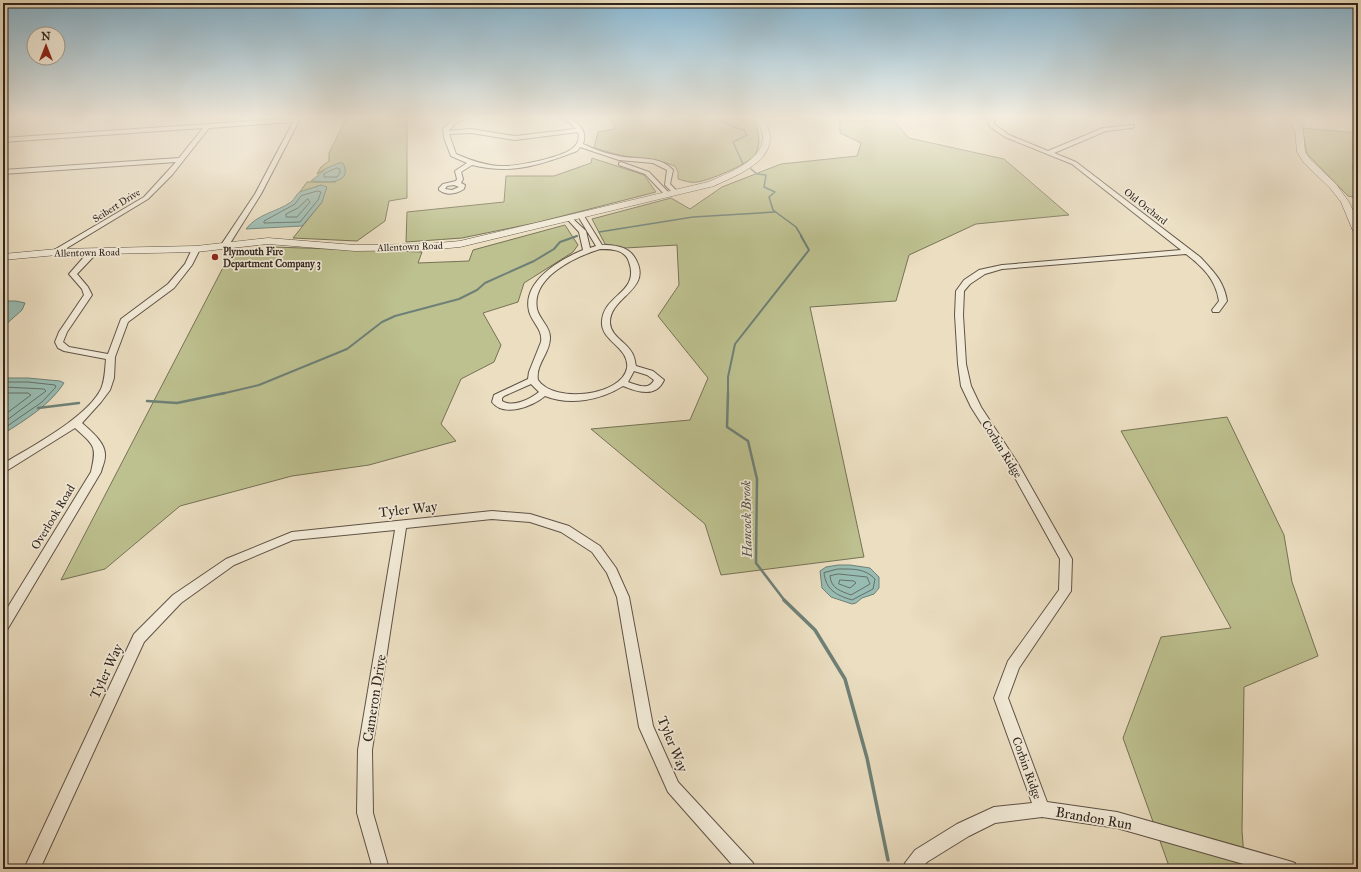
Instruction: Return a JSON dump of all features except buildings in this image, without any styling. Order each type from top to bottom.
[{"type":"street","points":[[225,245],[258,194],[277,158]]},
{"type":"street","points":[[460,158],[490,168],[518,168],[541,164],[556,158]]},
{"type":"street","points":[[605,158],[647,173],[672,194]]},
{"type":"street","points":[[624,158],[667,167],[670,170],[667,184],[672,194]]},
{"type":"street","name":"Allentown Road","points":[[3,257],[57,252],[196,249],[268,241],[356,248],[427,247],[460,244],[702,187],[746,167],[758,158]]},
{"type":"street","name":"Old Orchard","points":[[1062,158],[1074,163],[1188,252],[1214,276],[1222,287],[1223,301],[1216,310]]},
{"type":"street","points":[[1305,158],[1337,191],[1345,202],[1358,231]]},
{"type":"street","points":[[3,172],[180,160]]},
{"type":"street","name":"Seibert Drive","points":[[57,252],[146,198],[166,179],[180,160]]},
{"type":"street","points":[[458,183],[460,179],[458,171],[472,162]]},
{"type":"street","points":[[581,216],[600,248]]},
{"type":"street","points":[[570,219],[582,231],[587,251]]},
{"type":"street","points":[[600,248],[613,248],[626,252],[636,267],[633,286],[612,306],[606,321],[606,326],[610,335],[625,350],[630,358],[631,368],[623,383],[593,396],[572,398],[554,396],[544,392],[533,380],[532,376],[546,338],[541,323],[533,310],[532,299],[536,287],[542,279],[555,269],[587,251],[600,248]]},
{"type":"street","points":[[3,469],[76,423],[98,400],[105,390],[109,378],[111,357],[124,321],[171,286],[186,269],[196,249]]},
{"type":"street","points":[[93,252],[73,274],[74,277],[87,289],[88,295],[63,332],[59,342],[61,346],[67,349],[111,357]]},
{"type":"street","name":"Corbin Ridge","points":[[1042,809],[1001,698],[1013,665],[1066,591],[1066,559],[1013,465],[976,407],[966,386],[962,364],[959,315],[960,291],[967,282],[982,272],[1002,267],[1188,252]]},
{"type":"street","points":[[623,383],[646,390],[654,389],[658,385],[659,380],[656,376],[631,368]]},
{"type":"street","points":[[533,380],[501,394],[497,398],[497,402],[504,407],[511,407],[534,399],[544,392]]},
{"type":"street","name":"Overlook Road","points":[[3,626],[96,472],[100,455],[98,448],[91,438],[76,423]]},
{"type":"street","name":"Tyler Way","points":[[32,869],[139,638],[177,599],[230,562],[292,536],[401,526],[492,515],[530,518],[565,529],[596,549],[612,571],[623,597],[646,727],[673,786],[747,869]]},
{"type":"street","name":"Cameron Drive","points":[[381,869],[365,813],[365,750],[401,526]]},
{"type":"street","name":"Brandon Run","points":[[911,869],[921,856],[963,830],[994,815],[1042,809],[1117,820],[1289,869]]},
{"type":"green space","points":[[329,158],[407,158],[407,198],[389,201],[385,221],[357,241],[293,238],[322,202],[321,185],[299,193],[307,182],[336,182],[327,168],[317,174],[321,167],[329,161]]},
{"type":"green space","points":[[592,158],[644,175],[656,192],[535,223],[462,238],[406,242],[407,212],[504,202],[506,176],[554,176],[591,163]]},
{"type":"green space","points":[[636,158],[752,158],[745,163],[719,175],[694,182],[678,179],[678,172],[675,166],[660,161]]},
{"type":"green space","points":[[841,158],[998,158],[1004,159],[1069,215],[976,224],[909,255],[896,301],[810,307],[864,557],[721,575],[705,524],[591,429],[690,420],[708,378],[658,316],[679,285],[677,245],[625,248],[605,244],[592,219],[671,198],[690,209],[722,187],[781,164]]},
{"type":"green space","points":[[1311,158],[1357,158],[1352,168],[1358,174],[1358,198],[1348,196]]},
{"type":"green space","points":[[565,225],[578,245],[573,252],[524,283],[518,302],[483,313],[501,345],[494,362],[461,379],[441,424],[456,441],[369,465],[292,476],[180,506],[105,569],[61,580],[229,256],[265,255],[273,247],[422,252],[418,263],[469,261],[473,250]]},
{"type":"green space","points":[[1227,417],[1284,535],[1292,582],[1318,656],[1244,687],[1242,831],[1245,869],[1170,869],[1123,738],[1161,637],[1231,628],[1121,431]]},
{"type":"water","points":[[343,163],[345,170],[344,176],[341,179],[329,182],[311,181],[327,168]]},
{"type":"water","points":[[321,185],[327,187],[322,202],[302,226],[246,229],[261,217],[291,202],[300,192]]},
{"type":"water","points":[[3,301],[25,303],[22,310],[3,327]]},
{"type":"water","points":[[3,378],[28,378],[60,381],[64,383],[52,398],[44,405],[28,418],[3,434]]},
{"type":"water","points":[[838,565],[870,568],[879,577],[879,588],[874,594],[862,598],[856,603],[852,604],[831,597],[822,588],[820,571],[826,567]]},
{"type":"waterway","name":"Hancock Brook","points":[[740,158],[743,164]]},
{"type":"waterway","name":"Hancock Brook","points":[[751,169],[757,174],[766,175],[764,187],[775,192],[769,197],[773,210],[796,227],[802,237]]},
{"type":"waterway","points":[[599,232],[693,217],[775,212]]},
{"type":"waterway","points":[[221,394],[259,385],[347,349],[382,322],[395,316],[459,299],[477,290],[485,283],[534,261],[554,249],[560,242],[577,236],[574,237]]},
{"type":"waterway","name":"Hancock Brook","points":[[728,393],[728,377],[735,344],[809,250],[801,236]]},
{"type":"waterway","points":[[147,401],[177,403],[225,393]]},
{"type":"waterway","name":"Hancock Brook","points":[[728,393],[727,427],[748,441],[757,479],[756,563],[785,601]]},
{"type":"waterway","points":[[38,408],[79,403]]},
{"type":"waterway","name":"Hancock Brook","points":[[785,601],[815,630],[845,679],[867,758],[888,860]]},
{"type":"place","name":"Plymouth Fire Department Company 3","points":[[215,257]]}]
